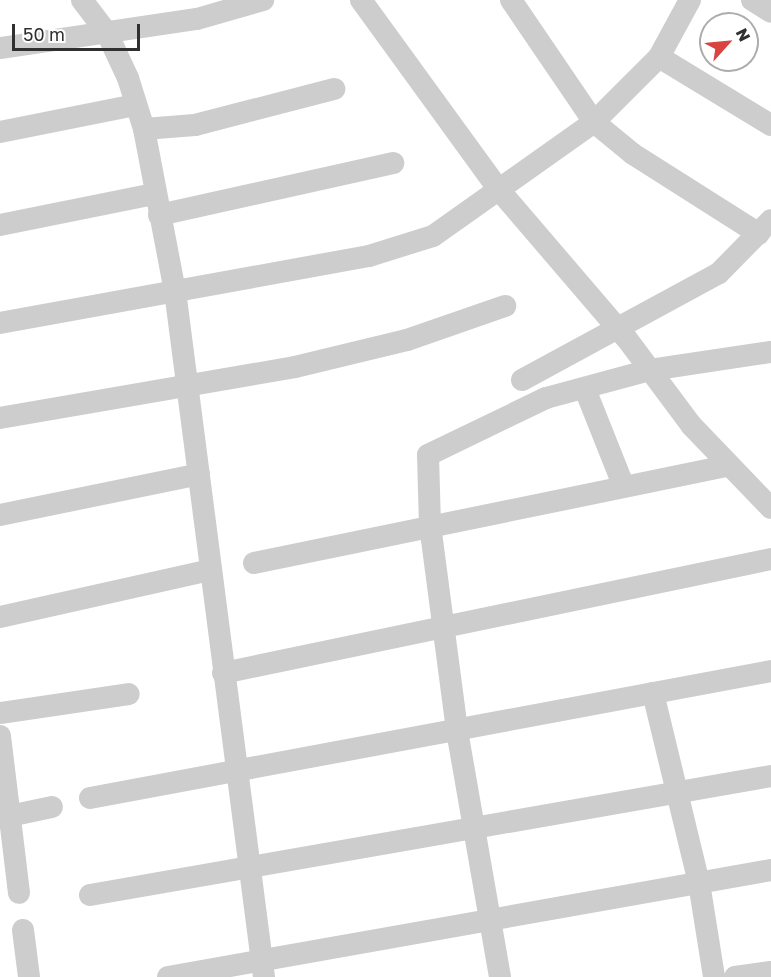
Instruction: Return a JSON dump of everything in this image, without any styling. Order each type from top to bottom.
[{"type":"street","points":[[82,0],[107,33],[144,129],[156,205],[175,291],[184,388],[199,474],[263,968]]},
{"type":"street","points":[[0,48],[197,19],[263,0]]},
{"type":"street","points":[[361,0],[500,191],[621,333],[726,466],[771,508]]},
{"type":"street","points":[[511,0],[594,122],[633,154],[765,227],[719,273],[621,333],[522,380]]},
{"type":"street","points":[[752,0],[771,12]]},
{"type":"street","points":[[0,323],[402,248],[433,237],[594,122],[659,57],[679,6]]},
{"type":"street","points":[[659,57],[771,125]]},
{"type":"street","points":[[144,129],[195,125],[334,89]]},
{"type":"street","points":[[0,132],[135,105]]},
{"type":"street","points":[[0,225],[156,205],[393,163]]},
{"type":"street","points":[[0,418],[184,388],[407,340],[504,306]]},
{"type":"street","points":[[500,977],[493,919],[457,730],[430,526],[426,465],[436,446],[546,398],[585,388],[647,365],[771,352]]},
{"type":"street","points":[[585,388],[624,487]]},
{"type":"street","points":[[254,563],[726,466]]},
{"type":"street","points":[[0,515],[199,474]]},
{"type":"street","points":[[223,666],[444,631],[771,559]]},
{"type":"street","points":[[0,617],[211,570]]},
{"type":"street","points":[[90,798],[771,672]]},
{"type":"street","points":[[653,693],[699,883],[714,977]]},
{"type":"street","points":[[0,713],[129,694]]},
{"type":"street","points":[[0,736],[5,817],[19,893]]},
{"type":"street","points":[[90,895],[249,863],[771,776]]},
{"type":"street","points":[[5,817],[52,807]]},
{"type":"street","points":[[168,977],[263,968],[493,919],[771,870]]},
{"type":"street","points":[[23,930],[29,977]]},
{"type":"street","points":[[735,977],[771,972]]}]
